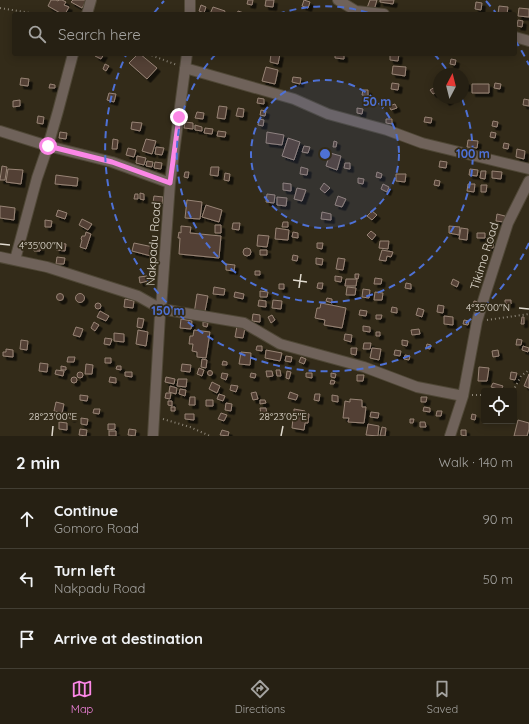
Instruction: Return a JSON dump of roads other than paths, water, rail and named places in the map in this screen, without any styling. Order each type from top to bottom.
[{"type":"street","points":[[87,12],[91,0]]},
{"type":"street","points":[[190,0],[190,12]]},
{"type":"street","points":[[338,0],[356,11],[365,12]]},
{"type":"street","points":[[517,38],[529,41]]},
{"type":"street","points":[[15,260],[72,56]]},
{"type":"street","name":"Nakpadu Road","points":[[153,436],[170,183],[187,56]]},
{"type":"street","points":[[185,68],[294,99],[328,114],[387,130],[422,143],[529,169]]},
{"type":"street","points":[[0,131],[48,146],[112,162],[170,183]]},
{"type":"street","name":"Tikimo Road","points":[[450,436],[463,396],[477,321],[508,222],[529,180]]},
{"type":"street","points":[[0,257],[47,267],[138,296],[161,309],[244,323],[280,344],[364,367],[417,387],[463,396]]}]
